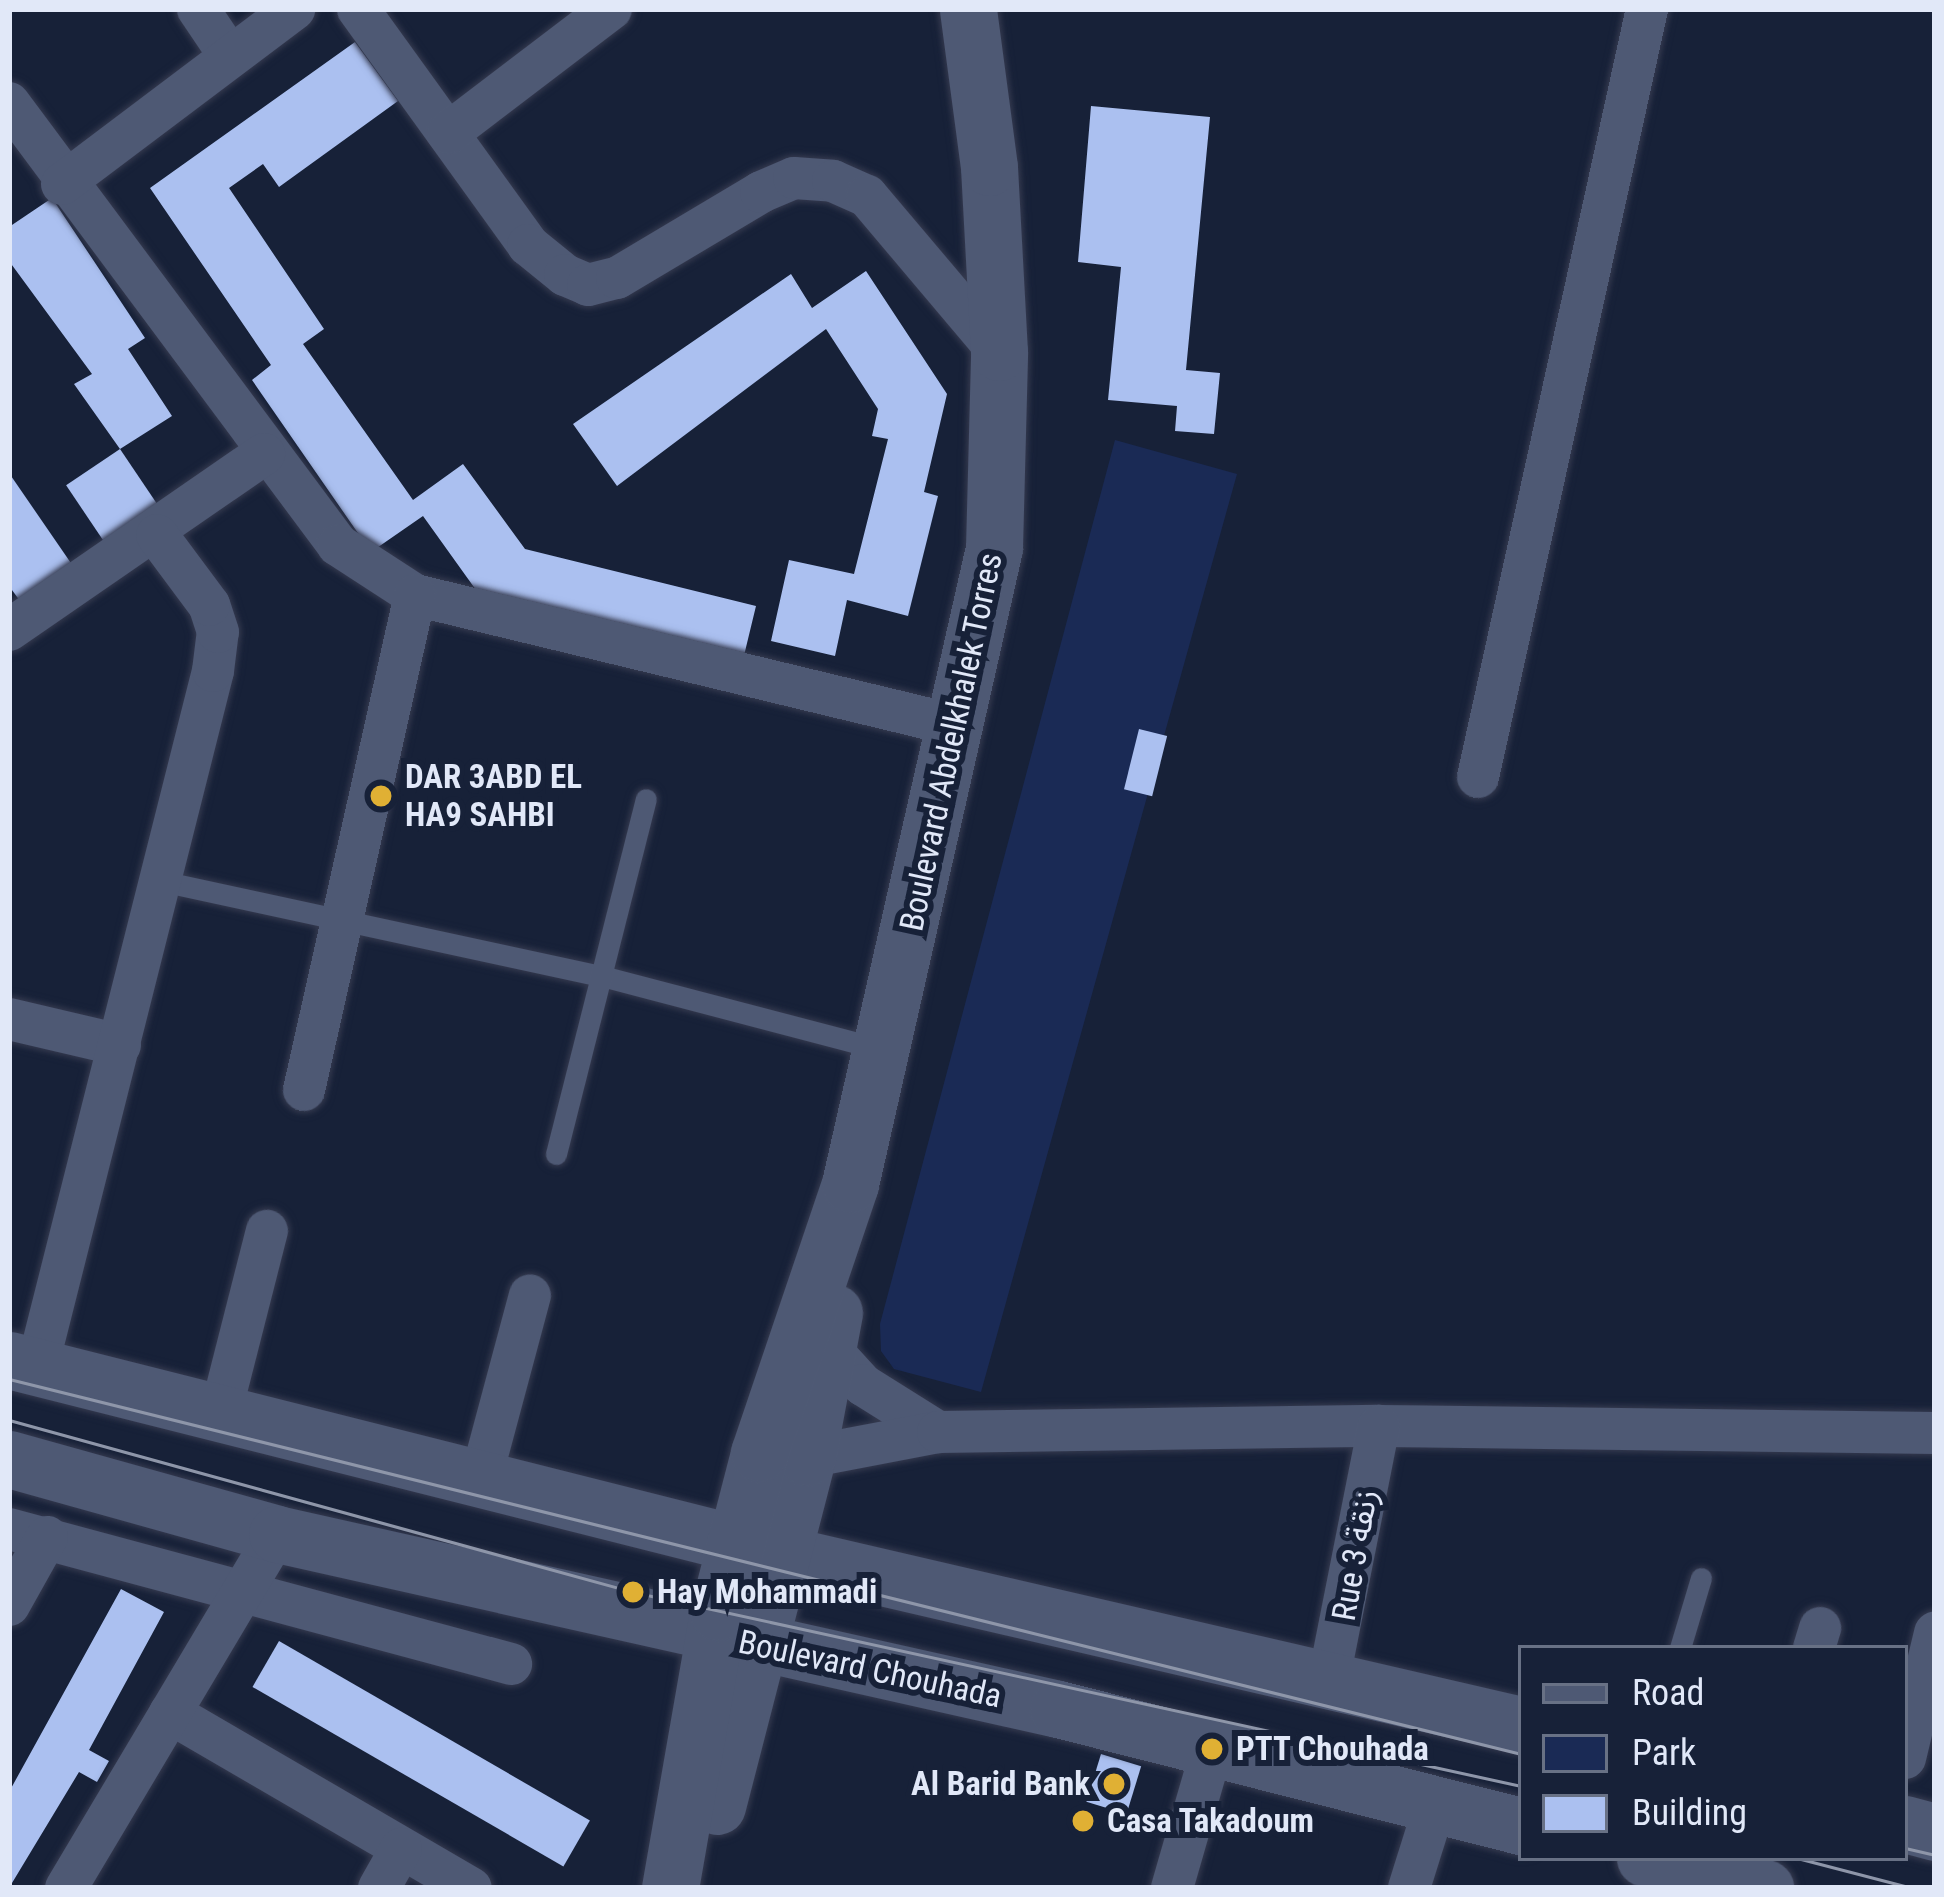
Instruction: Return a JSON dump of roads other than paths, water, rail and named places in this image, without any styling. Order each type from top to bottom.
[{"type":"street","points":[[198,9],[229,56]]},
{"type":"street","points":[[62,184],[294,9]]},
{"type":"street","points":[[358,9],[528,245],[588,285],[688,240],[777,185],[833,181],[867,196],[999,352]]},
{"type":"street","points":[[448,133],[611,9]]},
{"type":"street","name":"Boulevard Abdelkhalek Torres","points":[[670,1888],[884,1050],[994,548],[999,352],[989,167],[968,9]]},
{"type":"street","points":[[1478,777],[1647,9]]},
{"type":"street","points":[[10,108],[264,454],[338,545],[415,595],[954,725]]},
{"type":"street","points":[[9,630],[157,535],[264,454]]},
{"type":"street","points":[[157,535],[209,604],[218,632],[120,1045],[23,1364],[759,1548],[1518,1725]]},
{"type":"street","points":[[304,1090],[415,595]]},
{"type":"street","points":[[9,1019],[120,1045]]},
{"type":"street","name":"Boulevard Abdelkhalek Torres","points":[[759,1548],[807,1457],[830,1349],[850,1184]]},
{"type":"street","points":[[221,1411],[267,1231]]},
{"type":"street","points":[[481,1478],[530,1295]]},
{"type":"street","points":[[830,1349],[863,1385],[938,1432]]},
{"type":"street","points":[[807,1457],[938,1432],[1379,1426],[1935,1432]]},
{"type":"street","name":"Rue 3 زنقة","points":[[1328,1683],[1379,1426]]},
{"type":"street","name":"Boulevard Chouhada","points":[[9,1459],[277,1534],[1212,1749],[1518,1825]]},
{"type":"street","points":[[9,1605],[28,1533],[511,1664]]},
{"type":"street","points":[[66,1888],[277,1534]]},
{"type":"street","points":[[1908,1746],[1935,1633]]},
{"type":"street","name":"Boulevard Abdelkhalek Torres","points":[[693,1888],[735,1640]]},
{"type":"street","points":[[170,1713],[472,1888]]},
{"type":"street","points":[[1172,1888],[1212,1749]]},
{"type":"street","points":[[1409,1888],[1436,1804]]},
{"type":"street","points":[[379,1888],[401,1849]]},
{"type":"street","points":[[1657,1861],[1765,1888]]},
{"type":"lane","points":[[556,1154],[646,799]]},
{"type":"lane","points":[[161,881],[602,976],[884,1050]]},
{"type":"lane","points":[[1681,1645],[1701,1578]]},
{"type":"tram line","points":[[9,1379],[1518,1753]]},
{"type":"tram line","points":[[9,1420],[633,1592],[1518,1785]]},
{"type":"tram line","points":[[1908,1849],[1935,1855]]},
{"type":"tram line","points":[[1808,1861],[1912,1888]]},
{"type":"place","name":"DAR 3ABD EL HA9 SAHBI","points":[[381,796]]},
{"type":"place","name":"Hay Mohammadi","points":[[633,1592]]},
{"type":"place","name":"PTT Chouhada","points":[[1212,1749]]},
{"type":"place","name":"Al Barid Bank","points":[[1114,1784]]},
{"type":"place","name":"Casa Takadoum","points":[[1083,1821]]}]
